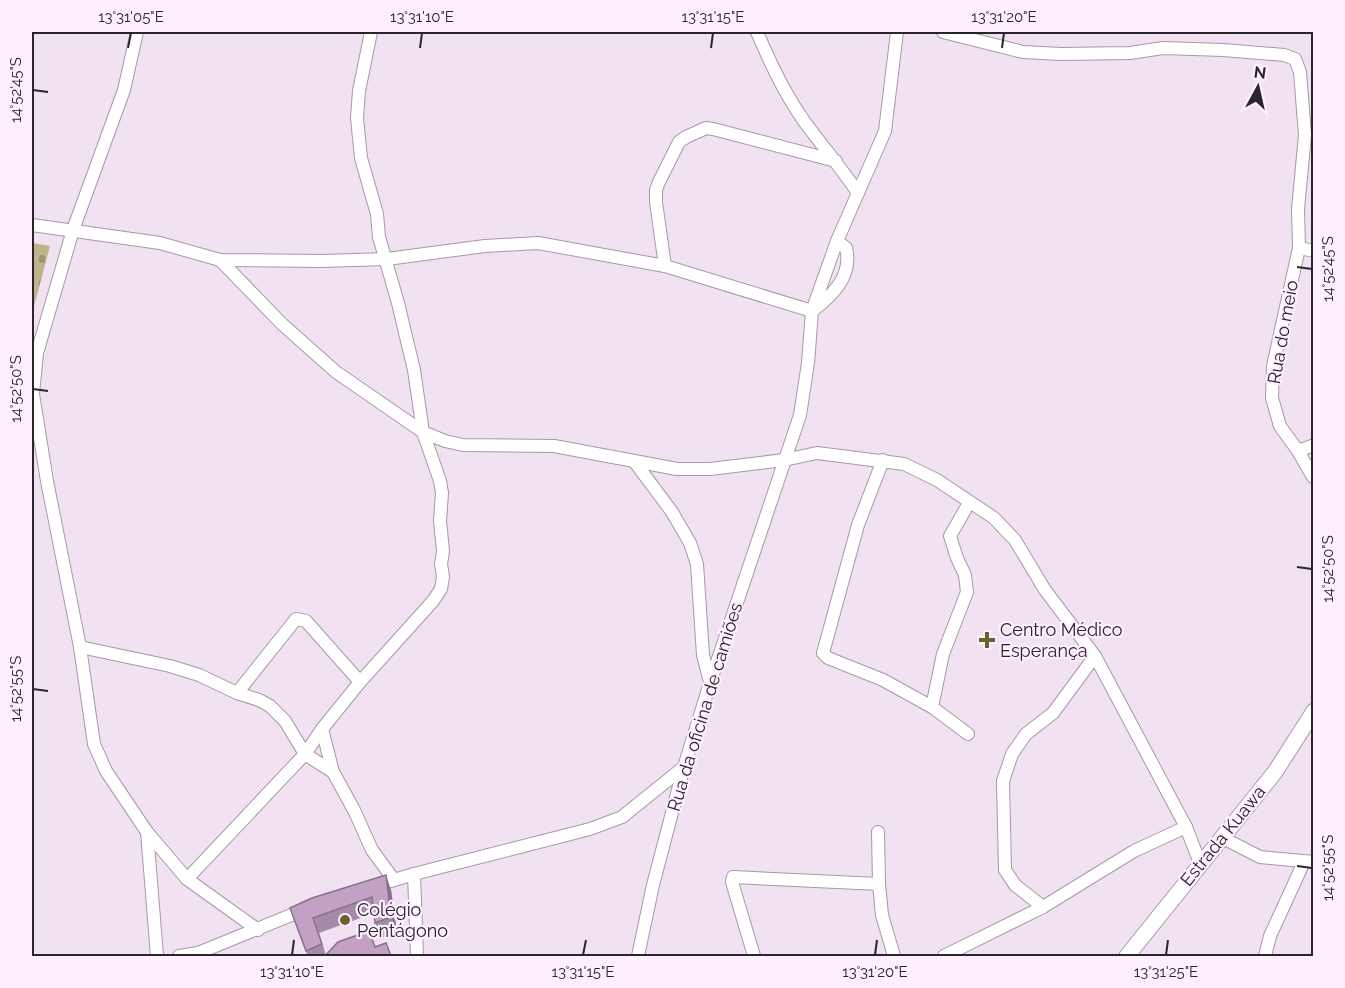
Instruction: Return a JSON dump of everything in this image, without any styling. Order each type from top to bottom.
[{"type":"street","points":[[137,32],[124,90],[73,230],[37,353],[33,394],[47,481],[80,647],[94,744],[106,771],[147,832],[187,879],[258,930]]},
{"type":"street","points":[[187,879],[305,754],[360,682],[434,602],[441,588],[443,551],[440,528],[442,493],[440,480],[423,432],[414,370],[387,259],[379,237],[377,214],[361,158],[357,118],[359,91],[371,32]]},
{"type":"street","points":[[757,32],[772,68],[812,132],[858,193]]},
{"type":"street","points":[[813,311],[837,241],[885,131],[897,32]]},
{"type":"street","name":"Rua do meio","points":[[943,32],[1023,52],[1130,53],[1163,48],[1284,55],[1295,59],[1300,72],[1305,135],[1298,209],[1299,248],[1273,366],[1272,398],[1280,426],[1313,477]]},
{"type":"street","points":[[665,266],[656,190],[679,142],[686,137],[706,128],[713,129],[836,161]]},
{"type":"street","points":[[32,225],[160,243],[220,260],[387,259],[485,246],[538,243],[665,266],[813,311]]},
{"type":"street","points":[[813,311],[839,286],[846,269],[846,248],[837,241]]},
{"type":"street","points":[[1299,248],[1314,250]]},
{"type":"street","points":[[220,260],[282,324],[336,372],[423,432],[445,441],[463,445],[554,446],[677,469],[710,469],[784,460],[817,453],[904,464],[937,480],[994,518],[1015,540],[1045,590],[1095,656],[1186,827],[1200,863]]},
{"type":"street","name":"Rua da oficina de camiões","points":[[639,957],[653,885],[684,767],[800,415],[813,311]]},
{"type":"street","points":[[1298,451],[1314,445]]},
{"type":"street","points":[[883,460],[858,525],[823,653],[828,658],[908,693],[932,707],[968,734]]},
{"type":"street","points":[[634,461],[672,512],[690,543],[697,564],[703,655],[710,683]]},
{"type":"street","points":[[932,707],[943,654],[967,592],[965,575],[950,536],[969,503]]},
{"type":"street","points":[[237,693],[296,619],[306,621],[360,682]]},
{"type":"street","points":[[80,647],[170,666],[199,675],[237,693],[259,700],[270,706],[285,721],[305,754],[333,772]]},
{"type":"street","points":[[1043,907],[1015,885],[1005,870],[1003,781],[1012,754],[1026,734],[1053,713],[1095,656]]},
{"type":"street","name":"Estrada Kuawa","points":[[1127,957],[1275,772],[1314,711]]},
{"type":"street","points":[[322,729],[333,772],[372,850],[394,880]]},
{"type":"street","points":[[360,891],[414,874],[590,829],[611,821],[621,817],[684,767]]},
{"type":"street","points":[[944,957],[1043,907],[1134,851],[1186,827]]},
{"type":"street","points":[[147,832],[157,957]]},
{"type":"street","points":[[878,832],[882,915],[894,957]]},
{"type":"street","points":[[1222,838],[1260,856],[1309,862],[1270,936],[1265,957]]},
{"type":"street","points":[[414,874],[417,957]]},
{"type":"street","points":[[754,957],[732,882],[733,877],[879,884]]},
{"type":"street","points":[[178,957],[198,953],[315,905]]},
{"type":"green space","points":[[32,243],[50,246],[32,314]]},
{"type":"building","points":[[386,875],[391,917],[375,923],[372,897],[313,918],[322,944],[306,951],[290,908],[312,898]]},
{"type":"building","points":[[369,931],[375,947],[386,943],[391,956],[324,957],[338,942]]},
{"type":"place","name":"Centro Médico Esperança","points":[[987,640]]},
{"type":"place","name":"Colégio Pentágono","points":[[345,920]]}]
